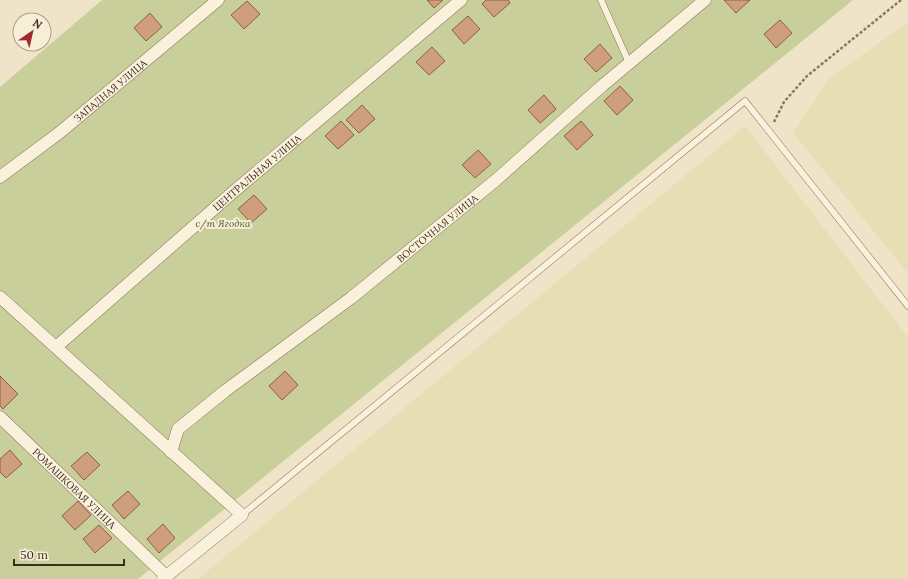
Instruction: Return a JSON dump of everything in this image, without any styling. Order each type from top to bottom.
[{"type":"street","name":"ЗАПАДНАЯ УЛИЦА","points":[[0,177],[59,133],[218,0]]},
{"type":"street","name":"ЦЕНТРАЛЬНАЯ УЛИЦА","points":[[56,347],[232,193],[461,0]]},
{"type":"street","name":"ВОСТОЧНАЯ УЛИЦА","points":[[171,452],[178,429],[350,298],[496,180],[629,63],[705,0]]},
{"type":"street","points":[[0,297],[242,515],[165,578]]},
{"type":"street","name":"РОМАШКОВАЯ УЛИЦА","points":[[0,417],[165,578]]},
{"type":"lane","points":[[601,0],[629,63]]},
{"type":"lane","points":[[242,515],[745,101],[908,306]]},
{"type":"path","points":[[769,131],[784,102],[807,76],[901,0]]},
{"type":"shaded area","points":[[908,22],[908,273],[793,133],[829,79]]},
{"type":"shaded area","points":[[745,126],[908,337],[908,579],[198,579]]},
{"type":"green space","name":"с/т Ягодка","points":[[102,0],[853,0],[138,579],[0,579],[0,87],[41,52],[52,52],[52,43]]},
{"type":"building","points":[[427,0],[443,0],[434,8]]},
{"type":"building","points":[[486,0],[508,0],[510,3],[494,17],[482,4]]},
{"type":"building","points":[[724,0],[750,0],[736,13]]},
{"type":"building","points":[[247,1],[260,14],[244,29],[231,15]]},
{"type":"building","points":[[150,13],[162,27],[146,41],[134,28]]},
{"type":"building","points":[[468,16],[480,29],[464,44],[452,30]]},
{"type":"building","points":[[780,20],[792,33],[776,48],[764,34]]},
{"type":"building","points":[[600,44],[612,58],[596,72],[584,59]]},
{"type":"building","points":[[432,47],[445,61],[429,75],[416,62]]},
{"type":"building","points":[[620,86],[633,100],[617,115],[604,101]]},
{"type":"building","points":[[544,95],[556,109],[540,123],[528,110]]},
{"type":"building","points":[[362,105],[375,119],[359,133],[346,120]]},
{"type":"building","points":[[341,121],[354,135],[338,149],[325,136]]},
{"type":"building","points":[[581,121],[593,135],[577,150],[564,136]]},
{"type":"building","points":[[478,150],[491,164],[475,178],[462,165]]},
{"type":"building","points":[[254,195],[267,209],[251,223],[238,209]]},
{"type":"building","points":[[285,371],[298,385],[282,400],[269,386]]},
{"type":"building","points":[[0,376],[18,394],[3,409],[0,406]]},
{"type":"building","points":[[10,450],[22,464],[6,478],[0,472],[0,459]]},
{"type":"building","points":[[87,452],[100,465],[84,480],[71,466]]},
{"type":"building","points":[[128,491],[140,504],[124,519],[112,505]]},
{"type":"building","points":[[78,501],[91,515],[75,530],[62,516]]},
{"type":"building","points":[[163,524],[175,538],[159,553],[147,539]]},
{"type":"building","points":[[99,525],[112,538],[95,553],[83,539]]}]
